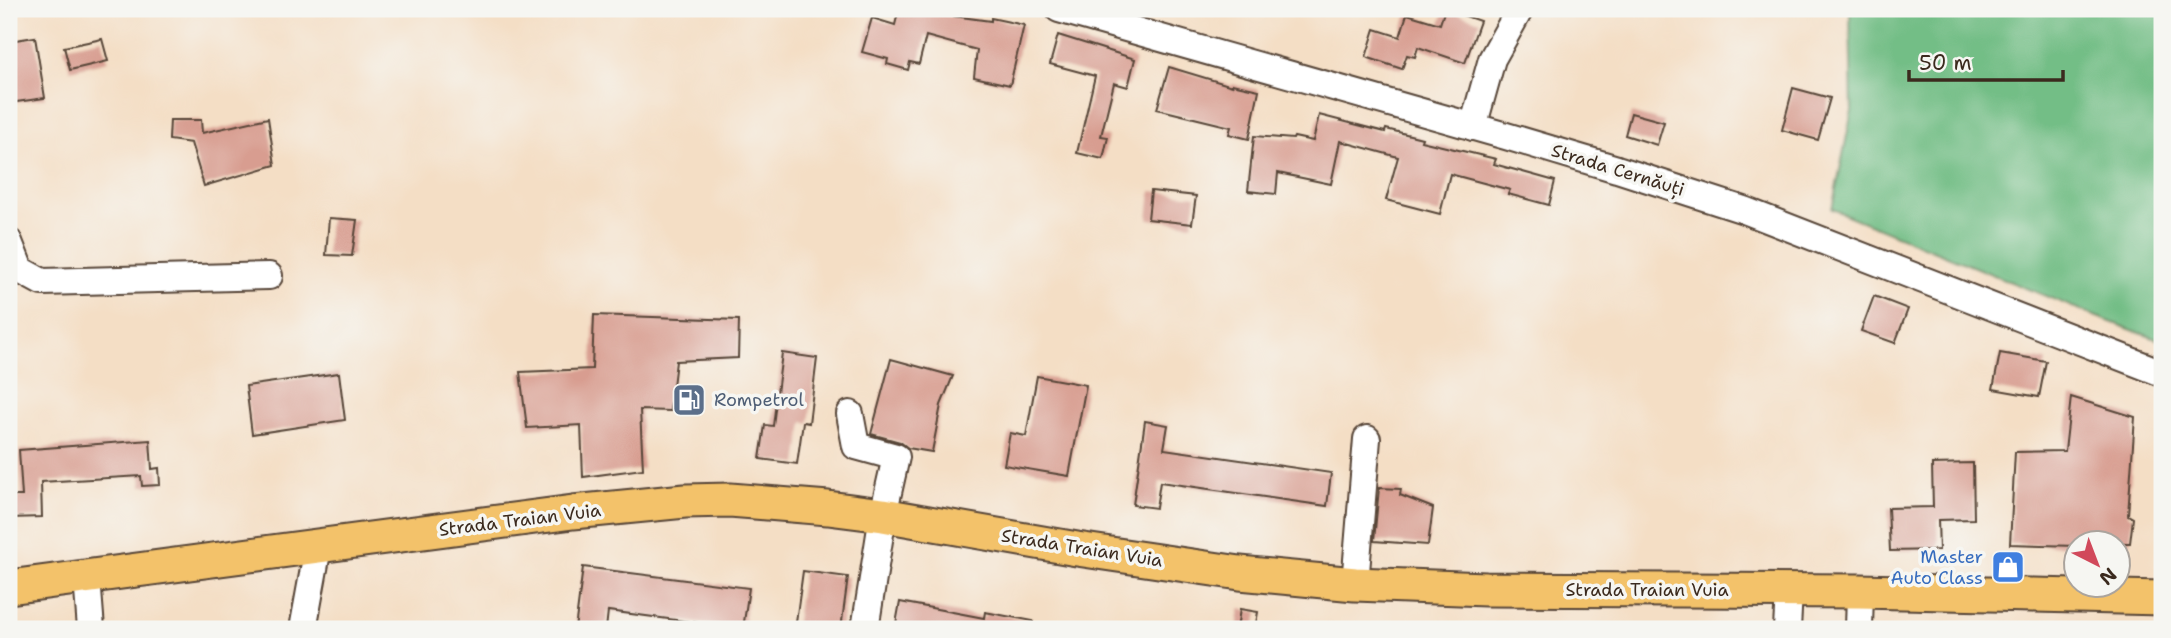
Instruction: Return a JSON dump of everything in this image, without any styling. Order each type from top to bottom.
[{"type":"main road","name":"Strada Traian Vuia","points":[[9,587],[573,512],[685,501],[730,500],[883,515],[1077,549],[1240,573],[1354,584],[1486,589],[1860,591],[2162,598]]},
{"type":"street","name":"Strada Cernăuți","points":[[1059,9],[1617,169],[1744,210],[2162,373]]},
{"type":"street","points":[[1473,127],[1492,59],[1520,9]]},
{"type":"street","points":[[9,242],[20,270],[41,282],[269,276]]},
{"type":"street","points":[[850,414],[856,446],[896,457],[883,515],[865,629]]},
{"type":"street","points":[[1354,584],[1367,439]]},
{"type":"street","points":[[303,629],[318,547]]},
{"type":"street","points":[[87,578],[91,629]]},
{"type":"street","points":[[1787,629],[1788,591]]},
{"type":"street","points":[[1859,629],[1860,591]]},
{"type":"green space","points":[[1850,9],[2162,9],[2162,341],[1832,209],[1852,111]]},
{"type":"building","points":[[899,9],[924,9],[946,15],[991,21],[991,18],[1024,25],[1010,85],[974,77],[977,50],[926,36],[919,64],[910,62],[908,70],[887,64],[888,59],[862,52],[872,18],[895,25]]},
{"type":"building","points":[[1445,9],[1480,21],[1465,63],[1418,47],[1415,57],[1407,55],[1402,69],[1366,57],[1375,29],[1400,37],[1407,14],[1440,24]]},
{"type":"building","points":[[1058,35],[1135,59],[1128,87],[1114,83],[1101,136],[1108,137],[1103,159],[1077,153],[1095,76],[1050,64]]},
{"type":"building","points":[[35,37],[45,98],[9,103],[9,41]]},
{"type":"building","points":[[102,39],[108,61],[70,70],[64,47]]},
{"type":"building","points":[[1169,67],[1232,86],[1259,90],[1249,139],[1229,134],[1231,127],[1157,109]]},
{"type":"building","points":[[1793,88],[1830,98],[1818,140],[1782,130]]},
{"type":"building","points":[[1631,113],[1664,122],[1657,145],[1625,135]]},
{"type":"building","points":[[1319,115],[1385,132],[1386,129],[1422,138],[1421,141],[1496,159],[1494,164],[1555,181],[1549,205],[1508,194],[1510,190],[1450,174],[1440,214],[1386,200],[1398,157],[1340,141],[1331,184],[1278,173],[1276,194],[1248,191],[1254,136],[1294,137],[1313,141]]},
{"type":"building","points":[[268,118],[275,165],[204,186],[191,143],[169,140],[170,120],[201,120],[202,133]]},
{"type":"building","points":[[1151,191],[1196,196],[1192,224],[1148,219]]},
{"type":"building","points":[[329,218],[357,220],[352,256],[326,255]]},
{"type":"building","points":[[1874,296],[1908,309],[1895,343],[1861,331]]},
{"type":"building","points":[[594,315],[739,320],[738,358],[676,361],[670,411],[640,410],[643,469],[583,477],[581,425],[527,428],[520,372],[592,369]]},
{"type":"building","points":[[782,353],[817,358],[809,423],[803,422],[797,464],[760,459],[765,425],[773,426]]},
{"type":"building","points":[[2000,353],[2046,361],[2039,397],[1993,389]]},
{"type":"building","points":[[891,359],[953,376],[941,405],[932,452],[908,448],[900,442],[871,434]]},
{"type":"building","points":[[339,373],[345,420],[252,434],[246,386]]},
{"type":"building","points":[[1037,376],[1086,385],[1069,476],[1004,465],[1010,433],[1026,436]]},
{"type":"building","points":[[2071,397],[2135,417],[2128,515],[2133,518],[2132,530],[2062,530],[2062,546],[2010,544],[2015,452],[2065,451]]},
{"type":"building","points":[[1145,421],[1168,425],[1164,449],[1331,473],[1327,506],[1160,482],[1156,508],[1133,505]]},
{"type":"building","points":[[150,440],[152,469],[159,468],[160,485],[142,486],[141,476],[41,482],[42,517],[9,518],[9,496],[22,496],[19,450]]},
{"type":"building","points":[[1973,463],[1974,519],[1938,520],[1939,550],[1890,551],[1888,508],[1933,507],[1932,464]]},
{"type":"building","points":[[1379,488],[1401,489],[1400,495],[1433,508],[1428,545],[1374,541]]},
{"type":"building","points":[[583,567],[749,588],[743,629],[608,611],[606,629],[575,629]]},
{"type":"building","points":[[803,571],[848,577],[841,629],[795,629]]},
{"type":"building","points":[[900,602],[984,618],[985,612],[1033,621],[1032,629],[895,629]]},
{"type":"building","points":[[1240,609],[1258,612],[1255,629],[1237,629]]},
{"type":"place","name":"Rompetrol","points":[[689,400]]},
{"type":"place","name":"Master Auto Class","points":[[2008,567]]}]
